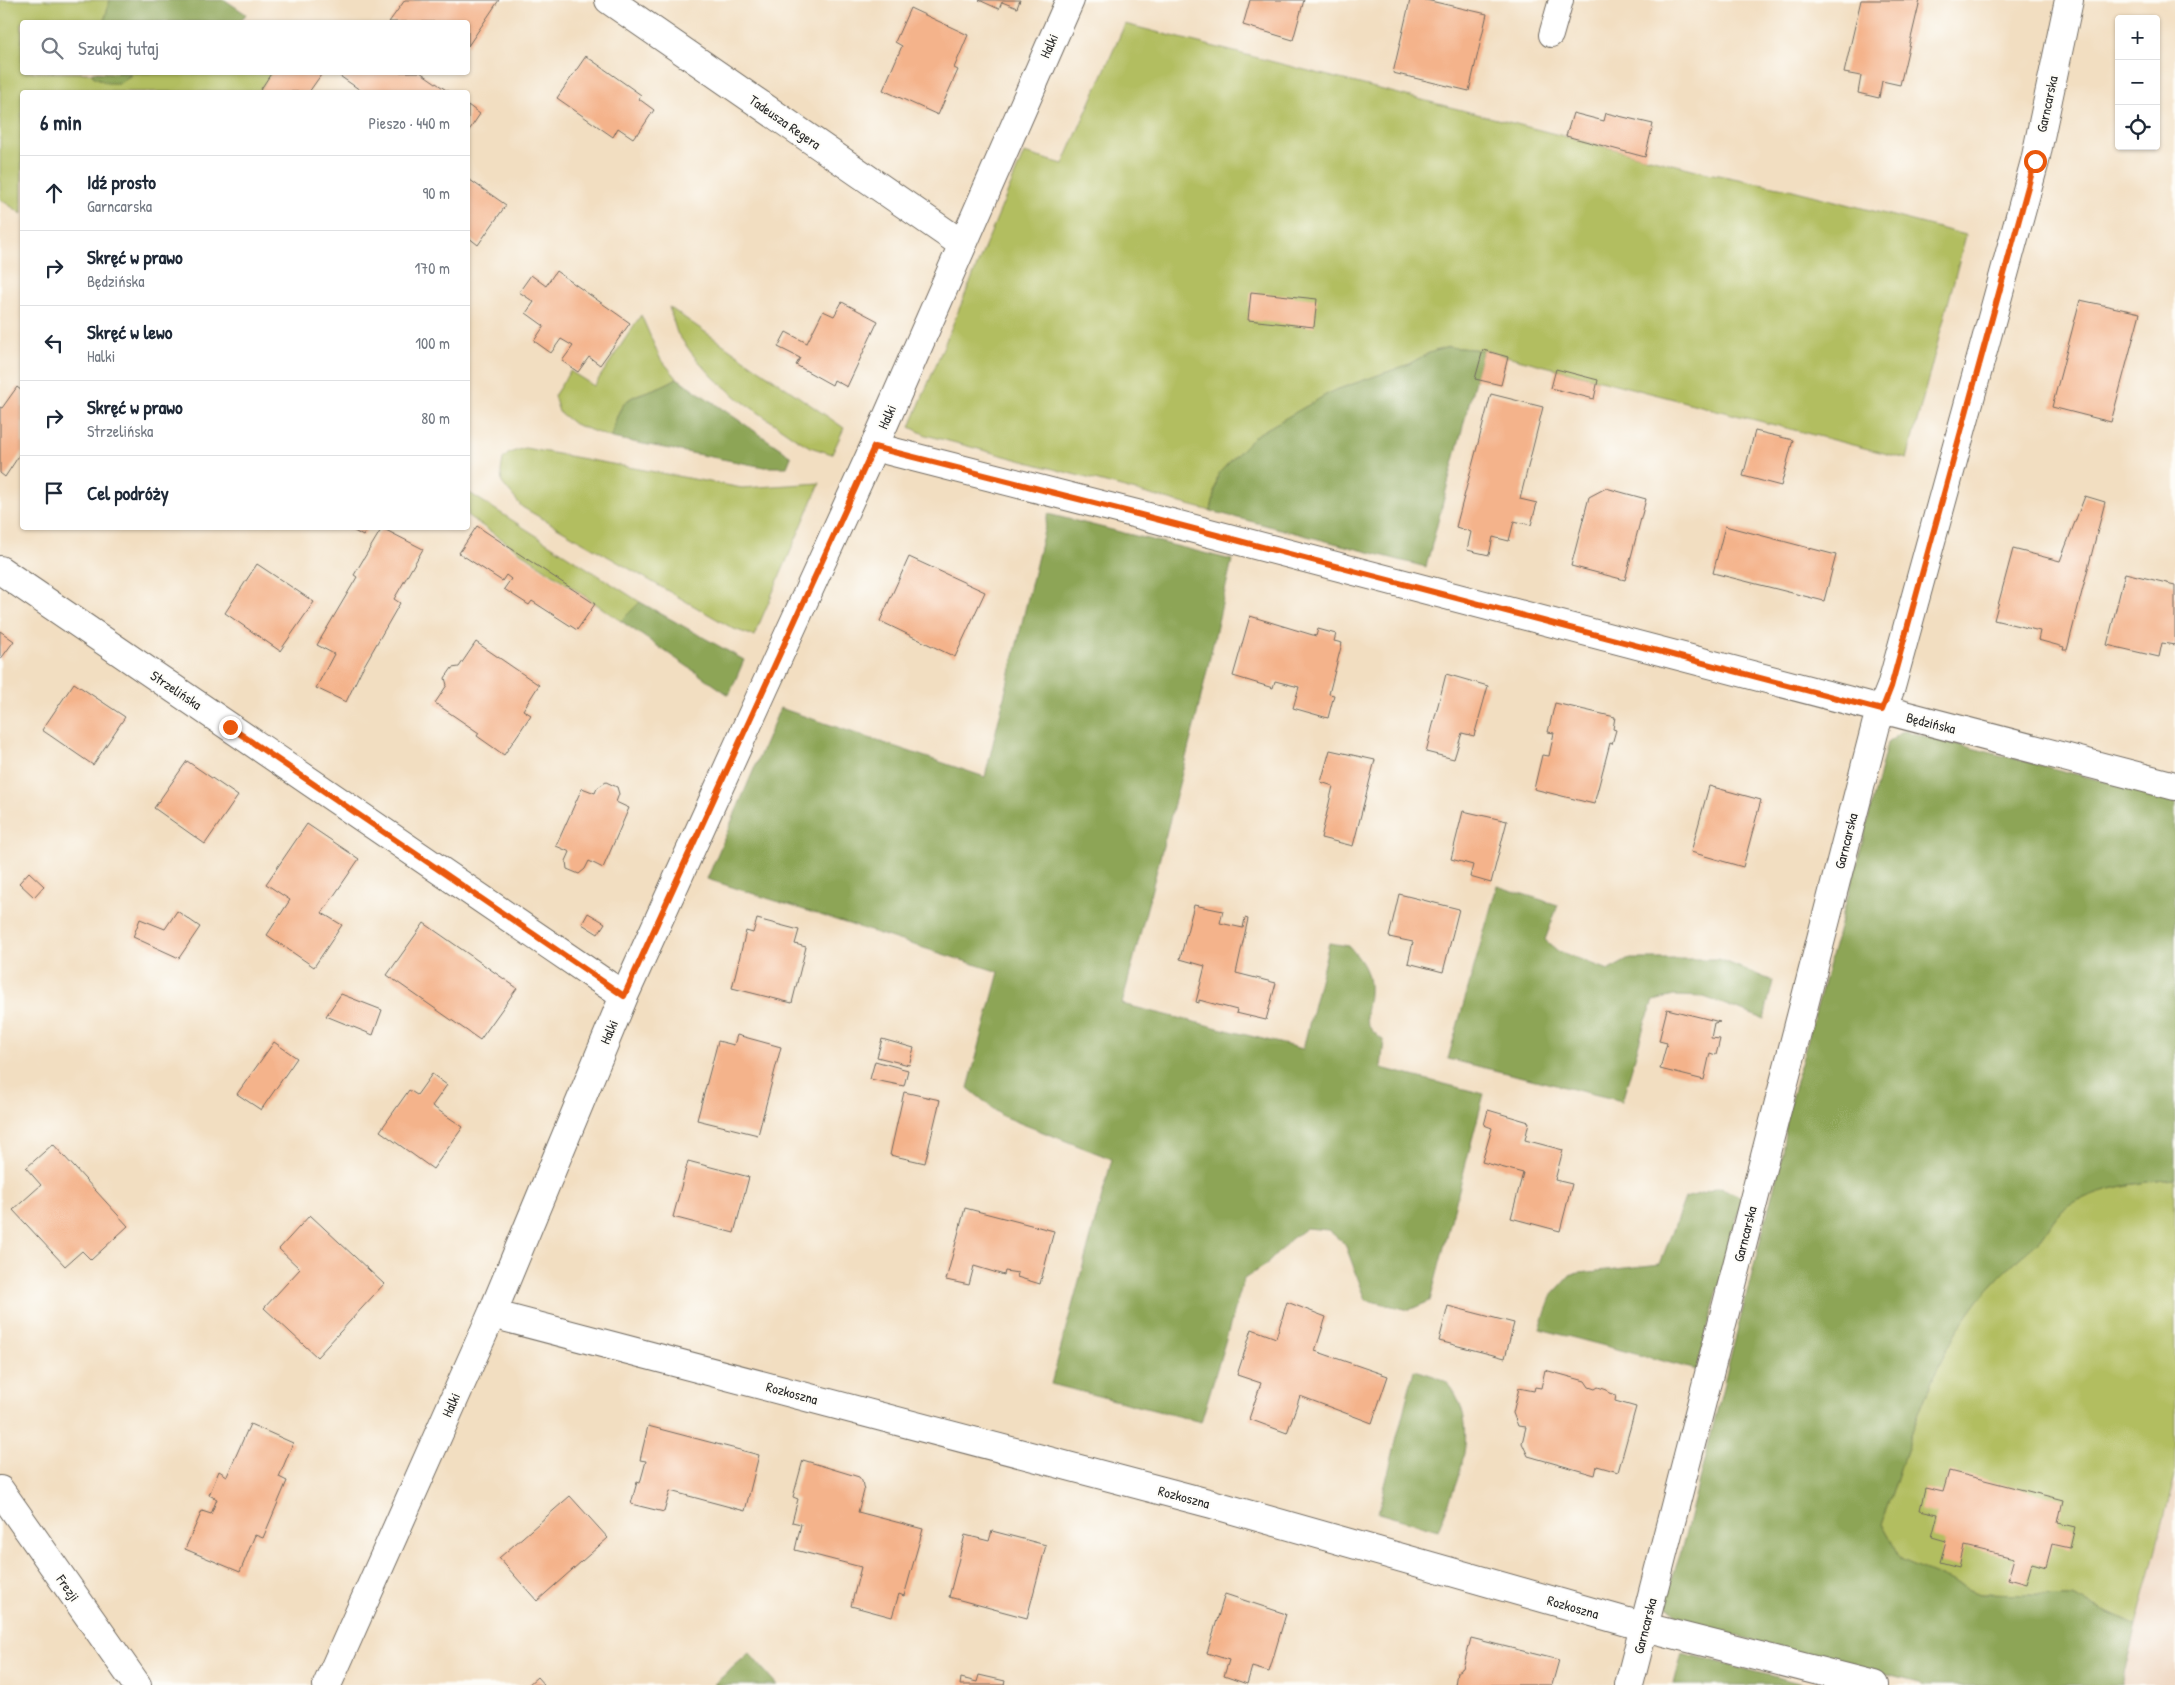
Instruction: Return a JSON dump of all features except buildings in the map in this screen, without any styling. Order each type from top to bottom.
[{"type":"street","name":"Tadeusza Regera","points":[[609,0],[962,244]]},
{"type":"street","name":"Halki","points":[[327,1685],[492,1314],[624,996],[874,447],[1070,0]]},
{"type":"street","name":"Garncarska","points":[[1629,1685],[1876,725],[1891,687],[2035,161],[2069,0]]},
{"type":"street","name":"Będzińska","points":[[874,447],[2175,786]]},
{"type":"street","name":"Strzelińska","points":[[0,570],[624,996]]},
{"type":"street","name":"Rozkoszna","points":[[492,1314],[1212,1504],[1644,1627],[1874,1685]]},
{"type":"street","name":"Frezji","points":[[0,1490],[137,1685]]},
{"type":"lane","points":[[1551,35],[1561,0]]},
{"type":"shaded area","points":[[2175,1475],[2175,1685],[2121,1685],[2166,1509]]},
{"type":"green space","points":[[0,0],[110,0],[105,20],[20,20],[20,75],[129,77],[131,75],[271,75],[260,90],[20,90],[20,213],[0,199]]},
{"type":"green space","points":[[110,0],[225,0],[246,14],[242,20],[105,20]]},
{"type":"green space","points":[[1125,24],[1708,173],[1789,189],[1966,235],[1907,459],[1483,350],[1448,347],[1429,353],[1407,365],[1333,391],[1256,435],[1218,474],[1211,511],[926,435],[910,427],[1024,153],[1063,164]]},
{"type":"green space","points":[[130,75],[120,83],[107,83],[93,76]]},
{"type":"green space","points":[[669,307],[844,428],[832,454],[810,447],[795,438],[739,399],[714,378],[693,355],[677,333]]},
{"type":"green space","points":[[641,315],[660,358],[677,378],[626,401],[620,409],[612,438],[574,424],[559,412],[554,396],[570,371],[594,386]]},
{"type":"green space","points":[[1448,347],[1483,350],[1426,567],[1211,511],[1218,474],[1256,435],[1333,391],[1407,365],[1429,353]]},
{"type":"green space","points":[[677,378],[791,457],[787,467],[764,467],[612,438],[620,410],[626,402]]},
{"type":"green space","points":[[525,448],[742,488],[820,483],[754,636],[734,629],[522,507],[502,483],[501,472],[503,459],[509,453]]},
{"type":"green space","points":[[470,493],[640,602],[621,621],[470,517]]},
{"type":"green space","points":[[1048,514],[1232,560],[1196,719],[1122,1004],[1303,1049],[1329,943],[1349,946],[1367,973],[1369,994],[1366,1015],[1369,1027],[1384,1041],[1381,1068],[1484,1094],[1430,1301],[1409,1310],[1366,1300],[1345,1244],[1328,1230],[1306,1228],[1291,1239],[1268,1263],[1244,1279],[1201,1422],[1051,1384],[1112,1159],[1002,1116],[968,1088],[999,972],[707,879],[780,708],[985,777]]},
{"type":"green space","points":[[640,602],[744,660],[729,695],[621,621]]},
{"type":"green space","points":[[1904,731],[2175,799],[2175,1179],[2117,1187],[2075,1202],[2059,1213],[2041,1239],[2004,1272],[1977,1302],[1958,1330],[1927,1392],[1882,1524],[1902,1561],[1980,1594],[2072,1596],[2136,1626],[2121,1685],[1926,1685],[1702,1627],[1676,1615],[1664,1602],[1680,1555],[1781,1160],[1788,1110],[1858,860],[1887,743]]},
{"type":"green space","points":[[1497,886],[1558,905],[1545,940],[1558,951],[1609,970],[1629,959],[1719,959],[1773,981],[1764,1019],[1704,997],[1674,996],[1654,1001],[1645,1023],[1622,1101],[1448,1059]]},
{"type":"green space","points":[[2175,1179],[2175,1475],[2136,1626],[2072,1596],[1980,1594],[1902,1561],[1882,1524],[1927,1392],[1958,1330],[1977,1302],[2004,1272],[2041,1239],[2059,1213],[2075,1202],[2117,1187]]},
{"type":"green space","points":[[1721,1187],[1742,1197],[1697,1370],[1540,1329],[1551,1296],[1571,1274],[1660,1264],[1685,1198]]},
{"type":"green space","points":[[1414,1370],[1436,1377],[1448,1384],[1457,1397],[1466,1430],[1462,1464],[1438,1530],[1378,1513]]},
{"type":"green space","points":[[749,1653],[777,1685],[713,1685]]},
{"type":"green space","points":[[1682,1653],[1694,1656],[1807,1685],[1674,1685]]},
{"type":"route","points":[[230,727],[624,996],[874,447],[1137,514],[1882,710],[1891,687],[2035,161]]}]
